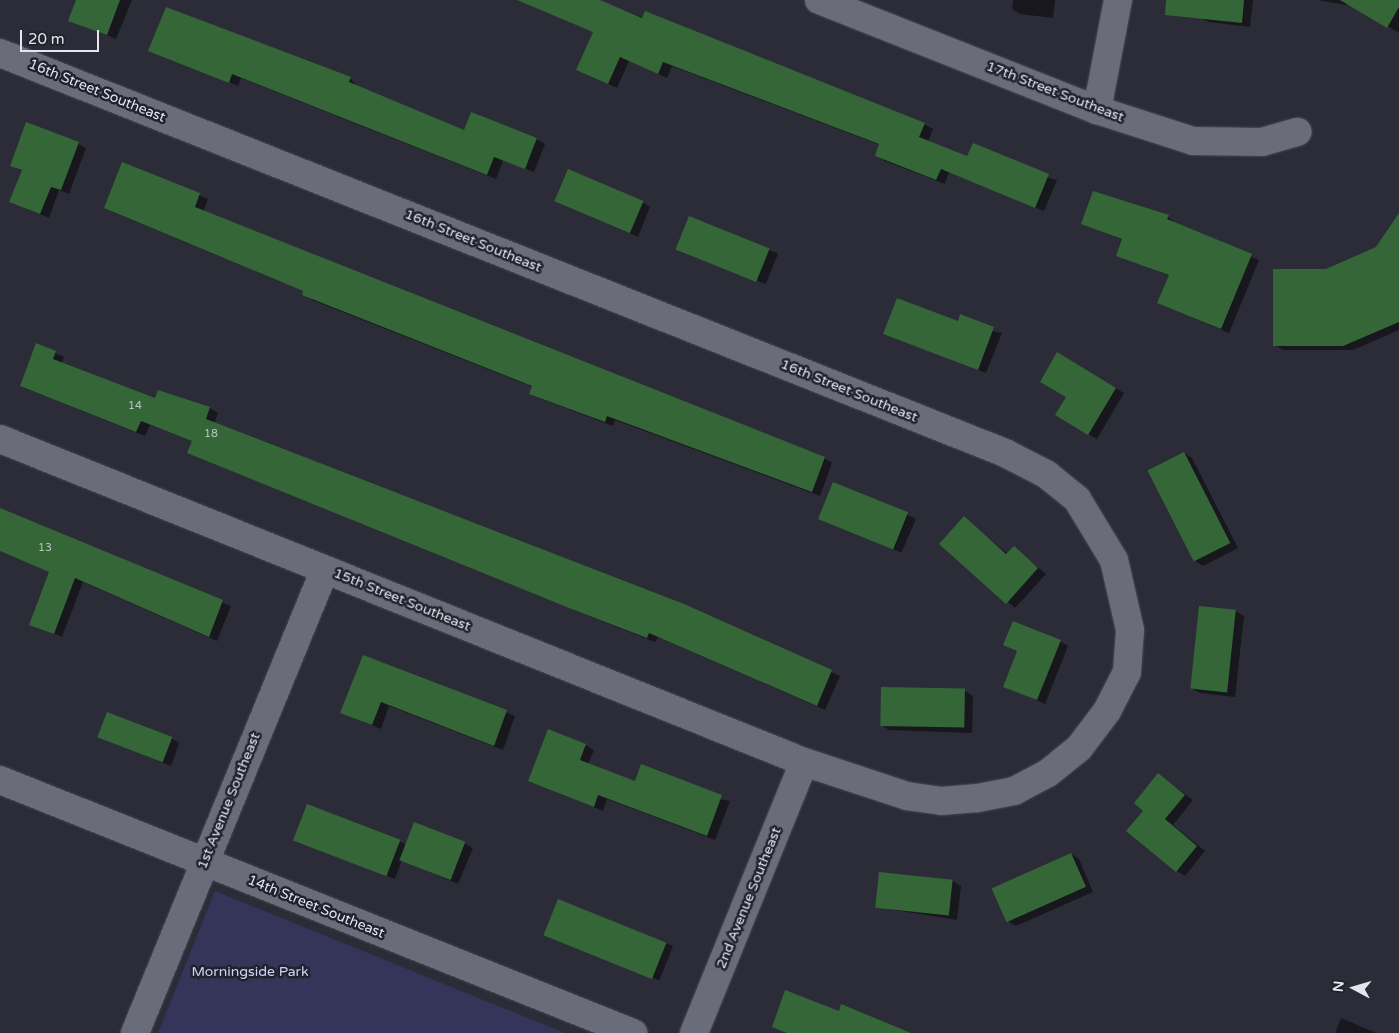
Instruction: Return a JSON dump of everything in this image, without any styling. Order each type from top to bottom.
[{"type":"street","name":"17th Street Southeast","points":[[820,0],[1097,110],[1193,141],[1220,145],[1262,142],[1298,132]]},
{"type":"street","points":[[1097,110],[1118,0]]},
{"type":"street","name":"16th Street Southeast","points":[[0,53],[946,430],[1046,474],[1077,499],[1099,528],[1114,560],[1130,630],[1126,672],[1107,711]]},
{"type":"street","name":"15th Street Southeast","points":[[0,439],[804,762],[907,796],[942,801],[977,798],[1014,791],[1048,773],[1080,748],[1107,711]]},
{"type":"street","name":"1st Avenue Southeast","points":[[135,1033],[326,569]]},
{"type":"street","name":"2nd Avenue Southeast","points":[[694,1033],[804,762]]},
{"type":"street","name":"14th Street Southeast","points":[[0,780],[632,1033]]},
{"type":"green space","name":"Morningside Park","points":[[215,891],[565,1033],[158,1033]]},
{"type":"building","points":[[76,0],[120,0],[107,35],[68,21]]},
{"type":"building","points":[[517,0],[600,0],[642,18],[645,11],[925,123],[919,137],[967,156],[973,143],[1049,174],[1035,208],[941,169],[936,180],[875,156],[879,144],[663,62],[658,74],[620,57],[608,84],[576,70],[593,32]]},
{"type":"building","points":[[1166,0],[1244,0],[1242,23],[1165,15]]},
{"type":"building","points":[[1340,0],[1399,0],[1399,7],[1387,28]]},
{"type":"building","points":[[166,7],[351,77],[349,82],[464,130],[471,112],[537,138],[525,169],[494,157],[487,175],[232,74],[229,83],[148,51]]},
{"type":"building","points":[[26,122],[79,142],[61,190],[51,187],[40,214],[9,202],[22,170],[10,166]]},
{"type":"building","points":[[122,162],[200,193],[195,207],[825,457],[812,492],[607,416],[605,422],[529,394],[532,386],[302,295],[303,291],[104,208]]},
{"type":"building","points":[[568,169],[643,201],[630,233],[554,201]]},
{"type":"building","points":[[1093,191],[1169,215],[1167,219],[1252,254],[1221,329],[1157,303],[1169,275],[1116,256],[1122,239],[1081,224]]},
{"type":"building","points":[[1399,213],[1399,322],[1343,346],[1273,346],[1273,269],[1326,269],[1376,247]]},
{"type":"building","points":[[689,216],[770,249],[756,282],[676,249]]},
{"type":"building","points":[[897,298],[958,321],[960,314],[994,327],[978,370],[883,334]]},
{"type":"building","points":[[36,343],[56,351],[53,359],[155,398],[158,390],[210,407],[206,419],[684,604],[832,670],[817,706],[649,633],[647,638],[569,608],[187,453],[192,441],[141,421],[136,432],[20,386]]},
{"type":"building","points":[[1057,352],[1116,388],[1088,435],[1055,415],[1066,397],[1040,382]]},
{"type":"building","points":[[1184,452],[1230,543],[1194,561],[1147,471]]},
{"type":"building","points":[[833,482],[908,512],[893,549],[818,519]]},
{"type":"building","points":[[0,508],[223,600],[209,637],[75,578],[54,634],[29,625],[49,572],[0,551]]},
{"type":"building","points":[[964,516],[1006,554],[1014,546],[1038,568],[1006,604],[939,544]]},
{"type":"building","points":[[1199,606],[1236,610],[1227,692],[1190,689]]},
{"type":"building","points":[[1013,621],[1061,640],[1037,700],[1003,687],[1017,651],[1003,645]]},
{"type":"building","points":[[363,655],[507,710],[494,746],[381,702],[372,725],[340,713]]},
{"type":"building","points":[[881,687],[965,688],[964,727],[880,726]]},
{"type":"building","points":[[107,712],[172,737],[163,762],[97,737]]},
{"type":"building","points":[[548,729],[586,744],[580,760],[635,781],[641,764],[722,795],[707,836],[598,795],[594,807],[528,781]]},
{"type":"building","points":[[1158,773],[1185,795],[1165,819],[1197,846],[1176,872],[1126,831],[1143,811],[1134,803]]},
{"type":"building","points":[[307,804],[400,840],[386,876],[293,840]]},
{"type":"building","points":[[414,822],[465,842],[451,880],[399,860]]},
{"type":"building","points":[[1071,853],[1086,887],[1007,922],[992,888]]},
{"type":"building","points":[[879,872],[953,880],[949,916],[875,908]]},
{"type":"building","points":[[558,899],[666,943],[652,979],[543,935]]},
{"type":"building","points":[[785,990],[839,1011],[841,1004],[911,1033],[787,1033],[772,1027]]}]
